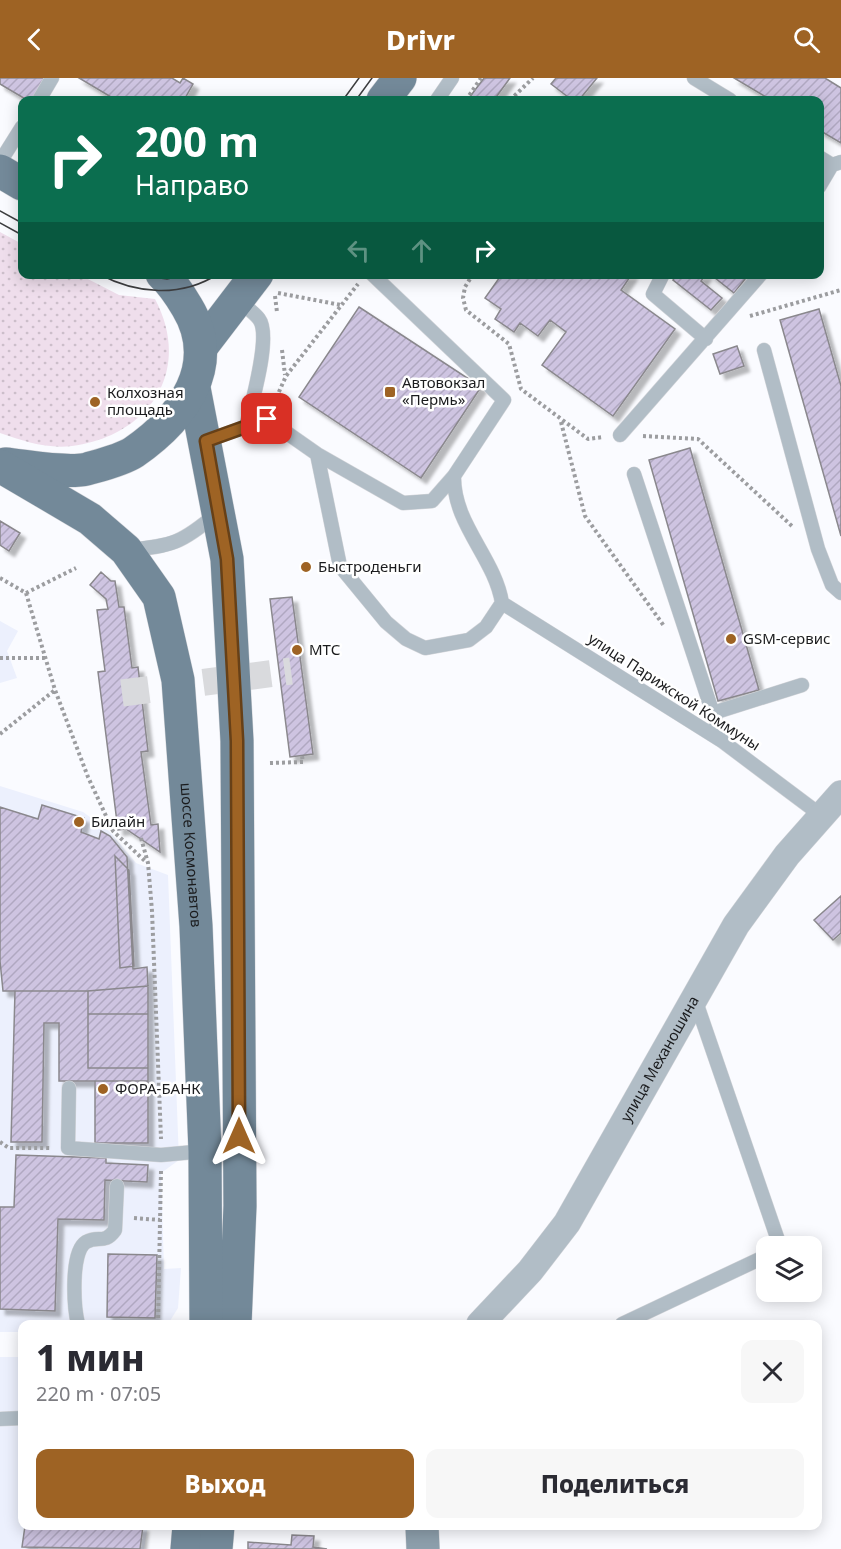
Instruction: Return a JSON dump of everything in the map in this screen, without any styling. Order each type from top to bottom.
[{"type":"main road","points":[[386,96],[400,78]]},
{"type":"main road","points":[[0,171],[18,182]]},
{"type":"main road","points":[[167,279],[177,290],[195,320],[202,346],[194,388],[227,559],[237,741],[240,1206],[235,1320]]},
{"type":"main road","points":[[202,346],[253,279]]},
{"type":"main road","points":[[0,464],[84,470],[132,453],[169,422],[194,388]]},
{"type":"main road","name":"шоссе Космонавтов","points":[[0,464],[90,519],[126,550],[159,597],[178,680],[196,926],[205,1151],[206,1320]]},
{"type":"main road","points":[[187,1549],[189,1530]]},
{"type":"main road","points":[[216,1549],[218,1530]]},
{"type":"street","name":"улица Механошина","points":[[484,1320],[530,1271],[567,1224],[736,925],[787,855],[832,824],[841,794]]},
{"type":"street","points":[[422,1530],[423,1549]]},
{"type":"lane","points":[[41,96],[52,78]]},
{"type":"lane","points":[[439,96],[452,78]]},
{"type":"lane","points":[[694,78],[723,96]]},
{"type":"lane","points":[[0,162],[18,133]]},
{"type":"lane","points":[[824,180],[836,164]]},
{"type":"lane","points":[[206,441],[267,419],[317,453],[403,503],[432,501],[454,476],[504,400],[377,279]]},
{"type":"lane","points":[[660,279],[653,294],[706,339]]},
{"type":"lane","points":[[620,435],[757,279]]},
{"type":"lane","points":[[237,300],[260,320],[262,325],[263,350],[246,427]]},
{"type":"lane","points":[[764,350],[818,549],[832,585],[841,593]]},
{"type":"lane","points":[[317,453],[340,566],[386,622],[406,639],[425,648],[469,640],[486,627],[502,603],[499,586],[457,506],[454,476]]},
{"type":"lane","points":[[634,474],[722,741]]},
{"type":"lane","points":[[126,550],[168,546],[196,531],[219,511]]},
{"type":"lane","name":"улица Парижской Коммуны","points":[[502,603],[722,741],[832,824]]},
{"type":"lane","points":[[713,713],[802,685]]},
{"type":"lane","points":[[695,999],[777,1236]]},
{"type":"lane","points":[[69,1088],[68,1149],[161,1155],[205,1151]]},
{"type":"lane","points":[[77,1320],[75,1309],[76,1259],[80,1248],[86,1242],[103,1240],[115,1230],[117,1186]]},
{"type":"lane","points":[[631,1320],[756,1262]]},
{"type":"lane","points":[[0,1419],[18,1418]]},
{"type":"path","points":[[469,96],[481,78]]},
{"type":"path","points":[[514,96],[533,78]]},
{"type":"path","points":[[470,279],[465,287],[463,298],[466,310],[509,344],[521,389],[561,422],[588,439],[620,435],[698,440],[818,549]]},
{"type":"path","points":[[267,419],[286,376],[360,282]]},
{"type":"path","points":[[718,326],[841,290]]},
{"type":"path","points":[[279,324],[275,292],[341,305]]},
{"type":"path","points":[[282,344],[286,376]]},
{"type":"path","points":[[561,422],[585,516],[667,630]]},
{"type":"path","points":[[26,593],[76,568]]},
{"type":"path","points":[[0,578],[26,593],[55,690],[88,777],[113,831],[148,863]]},
{"type":"path","points":[[0,658],[45,658]]},
{"type":"path","points":[[0,734],[55,690]]},
{"type":"path","points":[[270,763],[303,762],[302,756]]},
{"type":"path","points":[[141,838],[148,863],[161,1155],[158,1320]]},
{"type":"path","points":[[0,1142],[9,1148],[41,1148]]},
{"type":"path","points":[[141,1218],[160,1220]]},
{"type":"shaded area","points":[[0,232],[18,242],[18,279],[88,279],[119,295],[155,299],[166,326],[169,351],[166,375],[157,396],[142,414],[123,429],[99,440],[72,446],[35,444],[0,433]]},
{"type":"shaded area","points":[[0,621],[18,631],[7,651],[17,678],[0,683]]},
{"type":"shaded area","points":[[0,786],[83,812],[110,832],[136,863],[168,875],[179,1160],[161,1173],[164,1269],[181,1268],[178,1308],[170,1320],[18,1320],[18,1332],[0,1332]]},
{"type":"shaded area","points":[[0,1357],[18,1357],[18,1530],[147,1530],[144,1549],[0,1549]]},
{"type":"building","points":[[0,78],[46,78],[35,96],[20,96],[0,84]]},
{"type":"building","points":[[79,78],[172,78],[180,83],[183,78],[193,84],[186,96],[109,96]]},
{"type":"building","points":[[484,78],[510,78],[497,96],[470,96]]},
{"type":"building","points":[[556,78],[597,78],[582,96],[567,96],[551,84]]},
{"type":"building","points":[[734,78],[825,78],[841,88],[841,143],[824,133],[824,96],[764,96]]},
{"type":"building","points":[[498,279],[629,279],[621,290],[675,329],[613,416],[542,365],[566,332],[550,320],[538,336],[520,323],[514,332],[495,319],[501,309],[485,298]]},
{"type":"building","points":[[702,279],[701,281],[722,298],[711,310],[673,280]]},
{"type":"building","points":[[716,279],[745,279],[734,293]]},
{"type":"building","name":"Автовокзал «Пермь»","points":[[359,307],[481,387],[421,478],[299,397]]},
{"type":"building","points":[[819,309],[841,386],[841,536],[780,320]]},
{"type":"building","points":[[737,346],[744,366],[720,374],[713,354]]},
{"type":"building","points":[[690,448],[759,690],[718,701],[649,460]]},
{"type":"building","points":[[0,521],[20,533],[9,551],[0,545]]},
{"type":"building","points":[[101,572],[111,581],[115,581],[119,607],[124,607],[132,668],[138,667],[148,751],[141,752],[151,825],[158,824],[160,852],[126,829],[118,830],[98,672],[105,671],[97,610],[108,609],[106,599],[90,585]]},
{"type":"building","points":[[292,597],[313,754],[290,757],[270,599]]},
{"type":"building","points":[[42,805],[84,818],[81,832],[99,839],[101,831],[110,836],[127,857],[133,969],[147,967],[148,986],[88,991],[3,991],[0,961],[0,807],[38,819]]},
{"type":"building","points":[[115,856],[129,870],[134,966],[120,968]]},
{"type":"building","points":[[841,896],[841,933],[833,940],[814,920]]},
{"type":"building","points":[[148,986],[148,1014],[88,1014],[88,991]]},
{"type":"building","points":[[15,991],[88,991],[88,1068],[148,1068],[148,1081],[59,1081],[59,1023],[44,1023],[42,1142],[11,1142]]},
{"type":"building","points":[[88,1014],[148,1014],[148,1068],[88,1068]]},
{"type":"building","points":[[95,1081],[148,1081],[148,1143],[95,1143]]},
{"type":"building","points":[[16,1155],[106,1158],[106,1163],[148,1165],[147,1182],[105,1180],[104,1220],[58,1219],[55,1311],[0,1309],[0,1207],[14,1207]]},
{"type":"building","points":[[108,1254],[157,1255],[155,1318],[107,1317]]},
{"type":"building","points":[[24,1530],[142,1530],[140,1549],[22,1547]]},
{"type":"building","points":[[292,1535],[314,1536],[313,1547],[327,1549],[248,1549],[248,1542],[291,1545]]},
{"type":"tunnel","points":[[122,693],[291,671]]},
{"type":"tram line","points":[[346,96],[359,78]]},
{"type":"tram line","points":[[359,96],[372,78]]},
{"type":"tram line","points":[[0,211],[18,221]]},
{"type":"tram line","points":[[0,223],[18,233]]},
{"type":"tram line","points":[[109,279],[128,286],[158,290],[189,287],[209,279]]},
{"type":"place","name":"Автовокзал «Пермь»","points":[[390,392]]},
{"type":"place","name":"Колхозная площадь","points":[[95,402]]},
{"type":"place","name":"Быстроденьги","points":[[306,567]]},
{"type":"place","name":"GSM-сервис","points":[[731,639]]},
{"type":"place","name":"МТС","points":[[297,650]]},
{"type":"place","name":"Билайн","points":[[79,822]]},
{"type":"place","name":"ФОРА-БАНК","points":[[103,1089]]},
{"type":"route","points":[[239,1136],[237,741],[227,559],[206,441],[267,419]]}]
